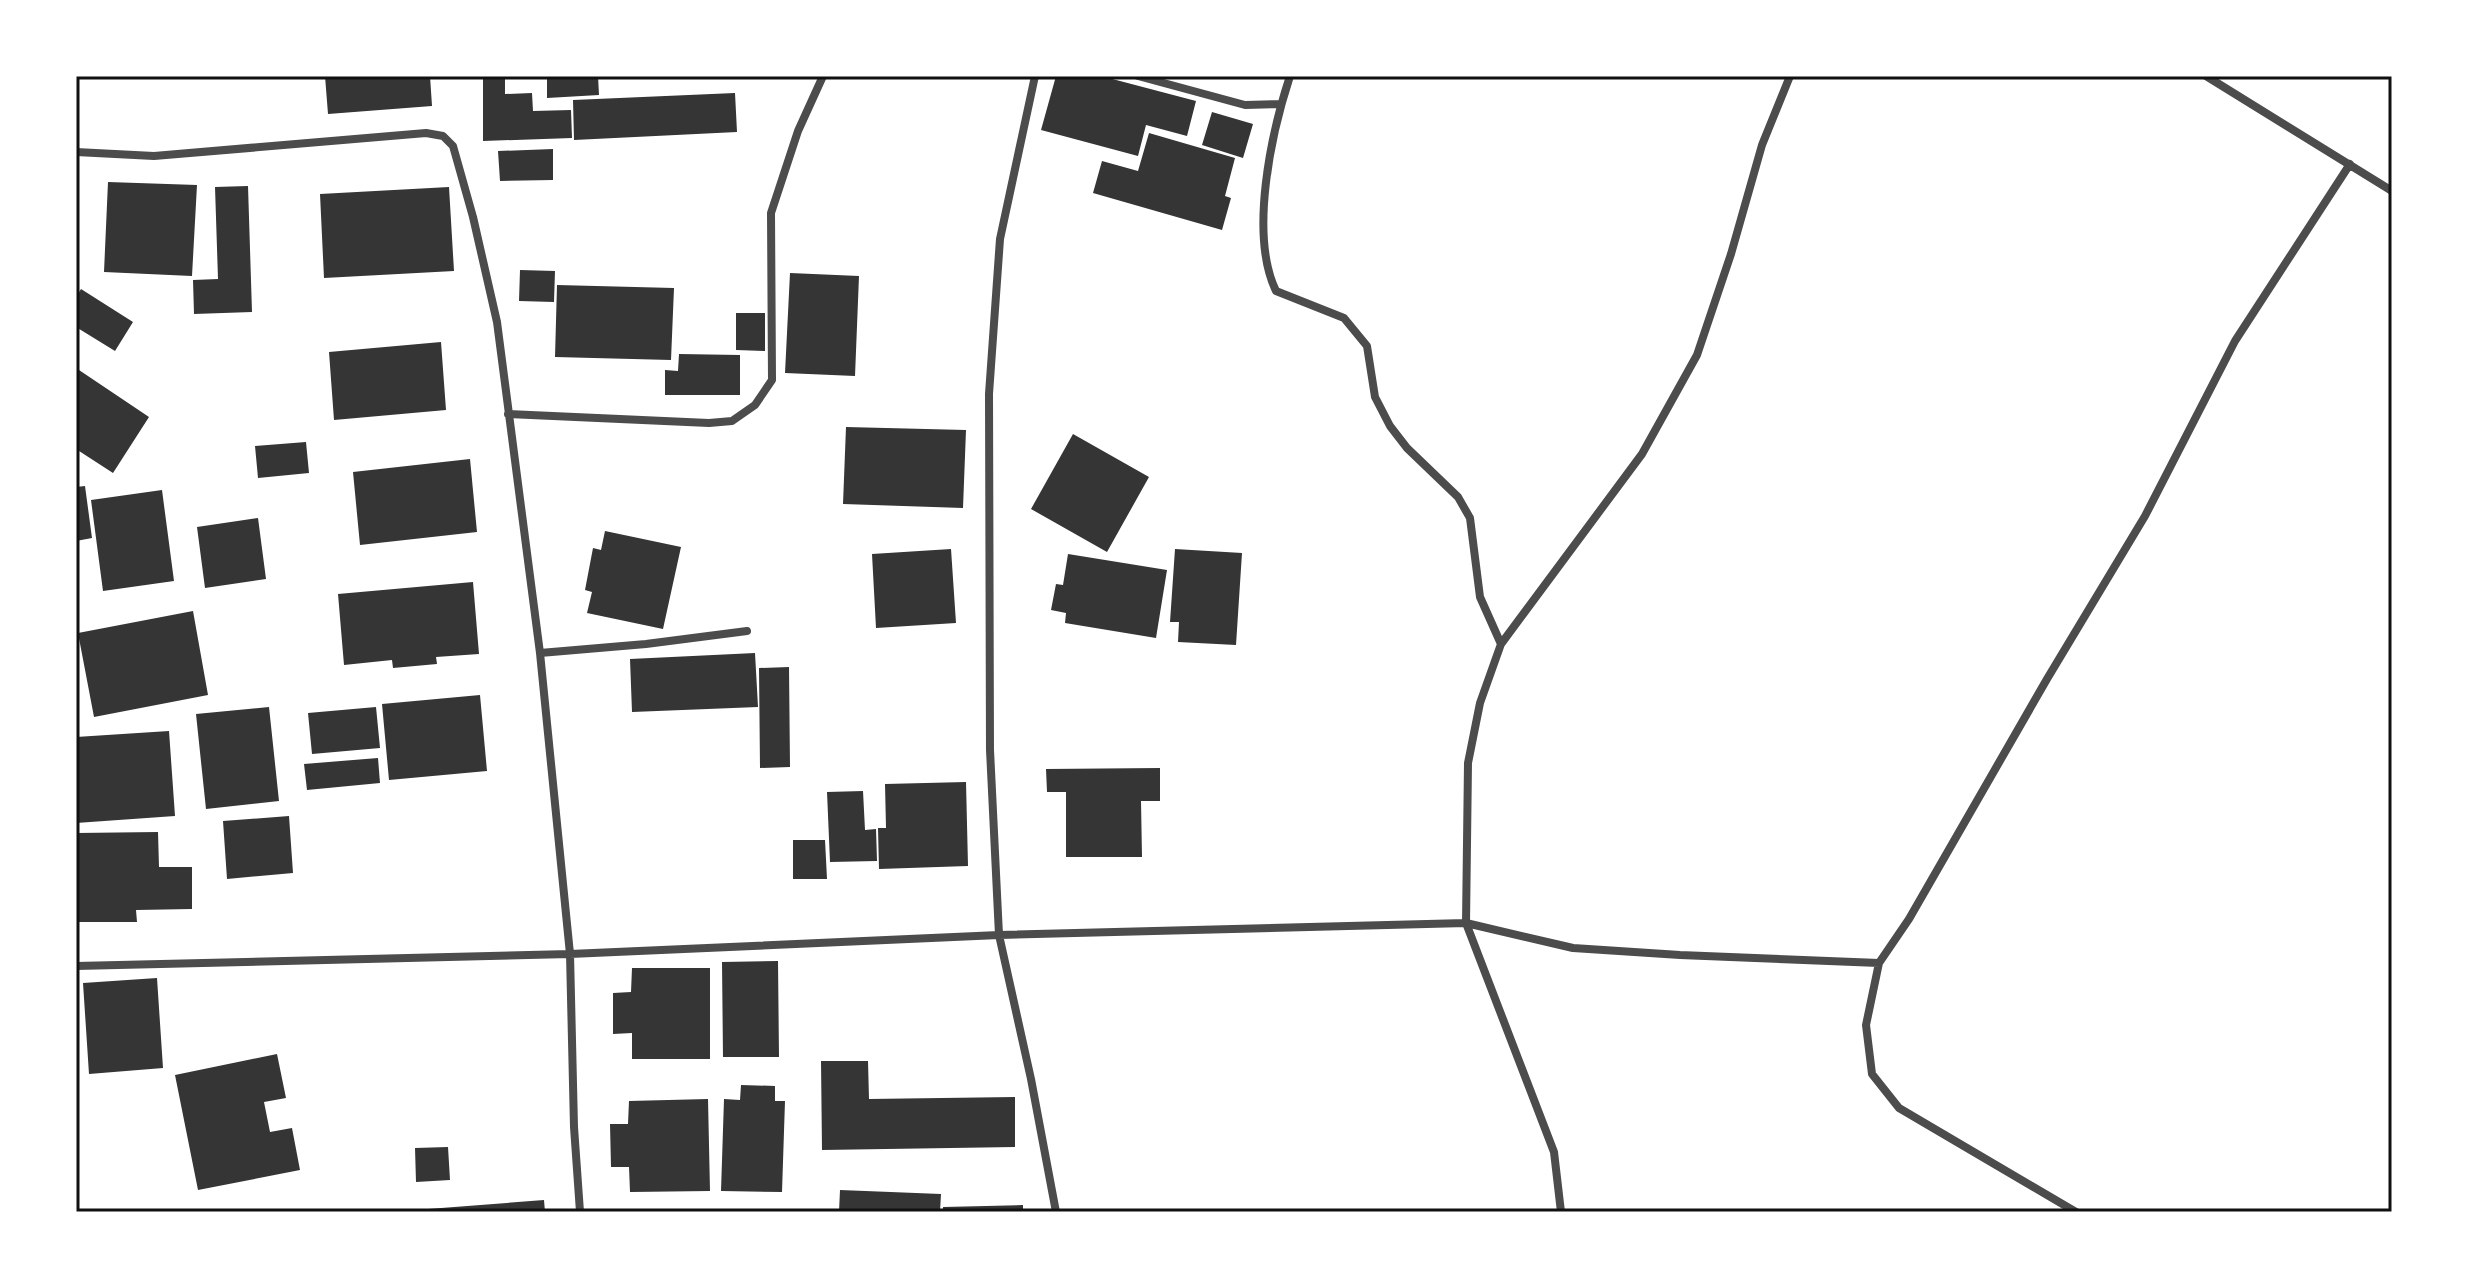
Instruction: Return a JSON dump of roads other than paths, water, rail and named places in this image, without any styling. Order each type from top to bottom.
[{"type":"street","points":[[508,414],[709,423],[732,421],[755,405],[772,380],[771,213],[798,131],[823,76]]},
{"type":"street","points":[[1035,76],[1000,239],[989,394],[990,750],[999,935],[1056,1212]]},
{"type":"street","points":[[1138,76],[1245,105],[1281,104]]},
{"type":"street","points":[[1290,76],[1281,104],[1265,185],[1267,272],[1276,291],[1344,318],[1367,346],[1375,397],[1390,426],[1407,448],[1458,497],[1470,518],[1480,597],[1501,644]]},
{"type":"street","points":[[1561,1212],[1554,1152],[1466,923],[1468,763],[1480,703],[1501,644],[1642,454],[1697,355],[1731,254],[1762,145],[1790,76]]},
{"type":"street","points":[[2206,76],[2392,191]]},
{"type":"street","points":[[76,152],[154,156],[426,133],[443,136],[453,146],[497,322],[540,653],[570,954],[574,1127],[580,1212]]},
{"type":"street","points":[[2076,1212],[1899,1108],[1881,1086],[1872,1074],[1866,1025],[1879,963],[1909,919],[2145,516],[2235,341],[2350,164]]},
{"type":"street","points":[[540,653],[747,631]]},
{"type":"street","points":[[76,966],[570,954],[999,935],[1466,923],[1573,948],[1879,963]]}]
